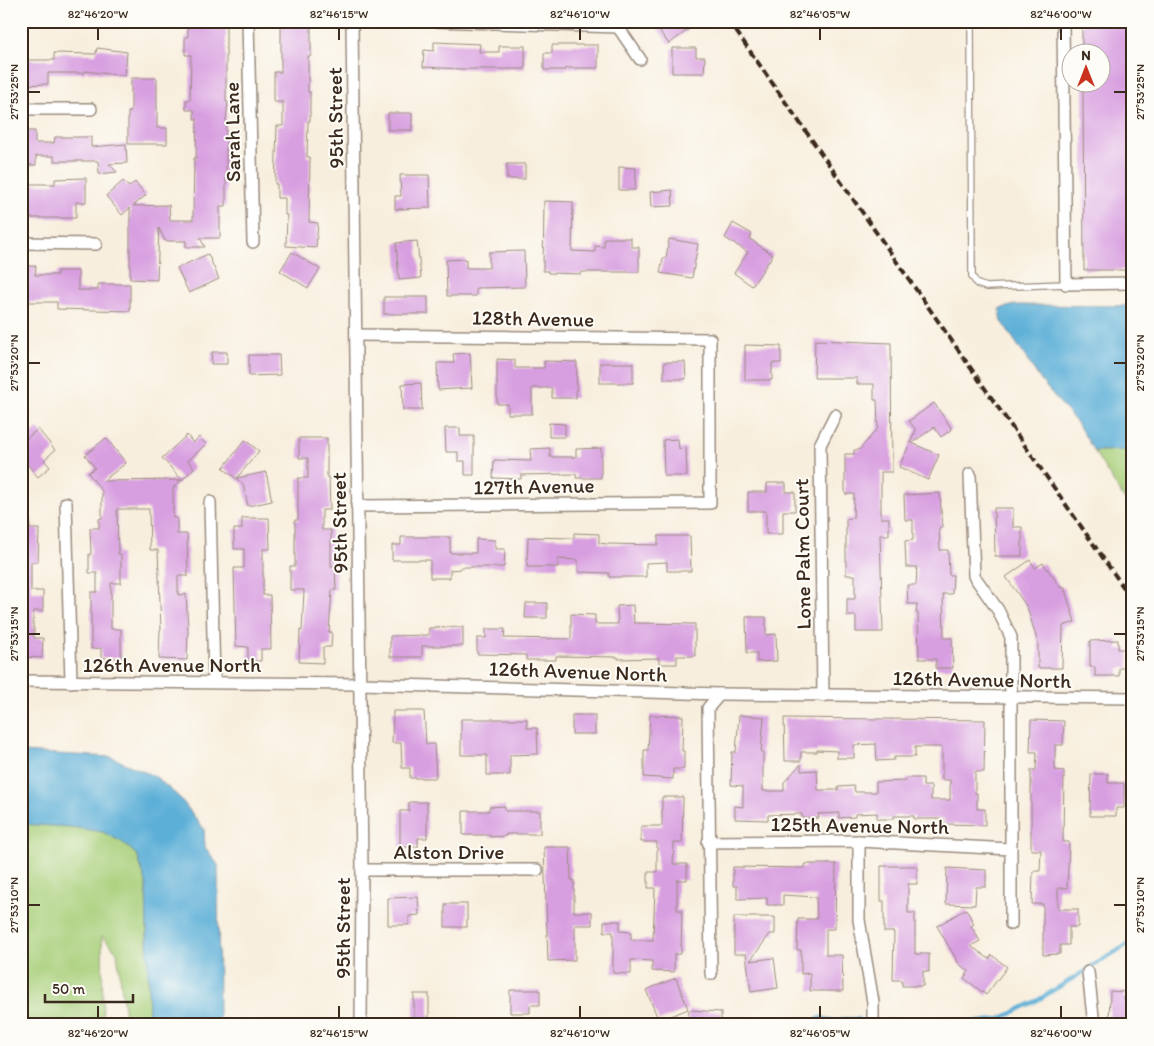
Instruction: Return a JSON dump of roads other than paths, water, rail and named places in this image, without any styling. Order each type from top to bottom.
[{"type":"street","name":"Sarah Lane","points":[[248,21],[253,242]]},
{"type":"street","name":"95th Street","points":[[352,21],[362,870],[361,1025]]},
{"type":"street","points":[[434,21],[618,27],[640,59]]},
{"type":"street","points":[[1063,21],[1066,284],[1133,283]]},
{"type":"street","points":[[21,108],[92,109]]},
{"type":"street","points":[[21,243],[96,244]]},
{"type":"street","name":"128th Avenue","points":[[356,335],[710,339],[710,503]]},
{"type":"street","name":"Lone Palm Court","points":[[823,696],[820,445],[835,415]]},
{"type":"street","points":[[970,474],[974,576],[998,610],[1011,637],[1011,924]]},
{"type":"street","points":[[210,502],[214,682]]},
{"type":"street","points":[[66,503],[71,682]]},
{"type":"street","name":"127th Avenue","points":[[357,506],[710,503]]},
{"type":"street","name":"126th Avenue North","points":[[21,682],[360,684],[823,696],[1133,698]]},
{"type":"street","points":[[711,974],[708,842],[708,708],[720,694]]},
{"type":"street","points":[[859,841],[859,920],[873,1002],[873,1025]]},
{"type":"street","name":"125th Avenue North","points":[[708,842],[859,841],[1010,849]]},
{"type":"street","name":"Alston Drive","points":[[362,870],[537,870]]},
{"type":"street","points":[[1088,972],[1094,1025]]},
{"type":"lane","points":[[971,21],[972,276],[977,284],[987,286],[1066,284]]},
{"type":"water","points":[[1015,305],[1133,306],[1133,450],[1094,451],[1077,423],[1042,382],[1001,320],[1000,309]]},
{"type":"water","points":[[21,752],[111,757],[156,777],[180,798],[204,829],[205,847],[218,865],[219,1025],[149,1025],[146,882],[137,855],[122,842],[103,832],[71,827],[21,824]]},
{"type":"waterway","points":[[890,1021],[978,1022],[1000,1019],[1038,1000],[1133,941]]},
{"type":"waterway","points":[[805,1025],[821,1018],[838,1022],[843,1019],[858,1019]]},
{"type":"railway","points":[[729,21],[1133,601]]}]
